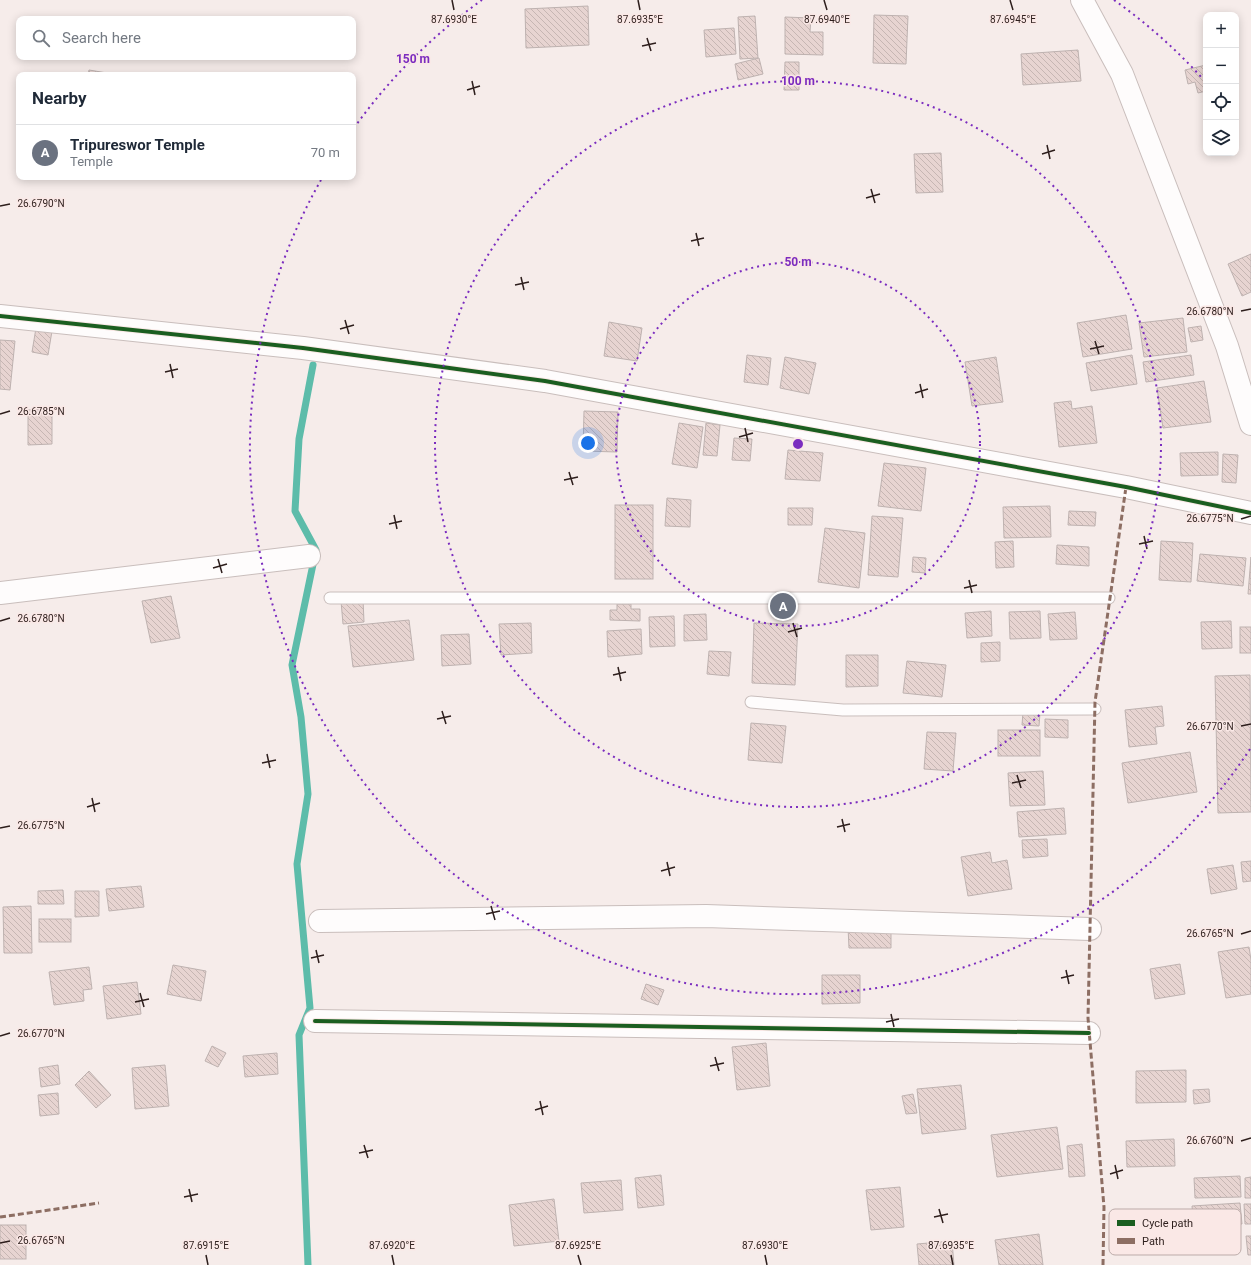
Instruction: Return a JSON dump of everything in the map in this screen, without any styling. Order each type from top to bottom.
[{"type":"street","points":[[1082,0],[1122,74],[1227,346],[1251,424]]},
{"type":"street","points":[[0,316],[302,348],[545,381],[1126,487],[1251,514]]},
{"type":"street","points":[[0,593],[309,556]]},
{"type":"street","points":[[320,921],[706,916],[1090,928]]},
{"type":"street","points":[[315,1020],[1089,1033]]},
{"type":"lane","points":[[330,598],[1109,598]]},
{"type":"lane","points":[[751,702],[843,710],[1095,709]]},
{"type":"building","points":[[588,6],[589,45],[526,48],[525,9]]},
{"type":"building","points":[[874,15],[908,16],[906,64],[873,63]]},
{"type":"building","points":[[755,16],[758,58],[740,59],[738,17]]},
{"type":"building","points":[[785,17],[811,18],[810,32],[823,32],[823,55],[785,54]]},
{"type":"building","points":[[734,28],[736,54],[706,57],[704,30]]},
{"type":"building","points":[[1078,50],[1081,81],[1023,85],[1021,54]]},
{"type":"building","points":[[759,58],[763,74],[738,80],[735,64]]},
{"type":"building","points":[[785,62],[799,62],[799,90],[784,90]]},
{"type":"building","points":[[1203,66],[1203,92],[1198,93],[1195,82],[1188,84],[1185,70]]},
{"type":"building","points":[[89,70],[101,72],[89,72]]},
{"type":"building","points":[[941,153],[943,192],[916,193],[914,154]]},
{"type":"building","points":[[1251,254],[1251,292],[1242,296],[1228,264]]},
{"type":"building","points":[[1126,315],[1132,349],[1083,357],[1077,323]]},
{"type":"building","points":[[1183,318],[1187,352],[1144,357],[1139,323]]},
{"type":"building","points":[[609,322],[642,328],[637,361],[604,356]]},
{"type":"building","points":[[1201,326],[1203,340],[1191,342],[1188,328]]},
{"type":"building","points":[[36,328],[52,331],[48,355],[32,352]]},
{"type":"building","points":[[0,340],[15,341],[10,390],[0,389]]},
{"type":"building","points":[[747,355],[771,358],[768,385],[744,382]]},
{"type":"building","points":[[1132,355],[1137,384],[1091,391],[1086,363]]},
{"type":"building","points":[[1191,355],[1194,375],[1146,382],[1143,362]]},
{"type":"building","points":[[785,357],[816,363],[809,394],[780,388]]},
{"type":"building","points":[[996,357],[1003,402],[972,406],[965,362]]},
{"type":"building","points":[[1204,381],[1211,422],[1163,428],[1157,388]]},
{"type":"building","points":[[1071,401],[1072,409],[1092,406],[1097,443],[1059,447],[1054,403]]},
{"type":"building","points":[[52,409],[52,444],[28,445],[28,410]]},
{"type":"building","points":[[584,411],[618,412],[617,452],[583,451]]},
{"type":"building","points":[[679,423],[703,427],[697,468],[672,464]]},
{"type":"building","points":[[706,423],[720,425],[717,456],[703,455]]},
{"type":"building","points":[[734,438],[752,439],[750,461],[732,460]]},
{"type":"building","points":[[788,450],[823,453],[820,481],[785,479]]},
{"type":"building","points":[[1218,452],[1218,475],[1181,476],[1180,453]]},
{"type":"building","points":[[1223,454],[1238,455],[1236,483],[1222,482]]},
{"type":"building","points":[[884,463],[926,468],[921,511],[878,506]]},
{"type":"building","points":[[667,498],[691,500],[690,527],[665,526]]},
{"type":"building","points":[[615,505],[653,505],[653,579],[615,579]]},
{"type":"building","points":[[1050,506],[1051,537],[1004,538],[1003,507]]},
{"type":"building","points":[[788,508],[813,508],[812,525],[788,525]]},
{"type":"building","points":[[1069,511],[1096,512],[1095,526],[1068,525]]},
{"type":"building","points":[[872,516],[903,518],[898,577],[868,575]]},
{"type":"building","points":[[825,528],[865,533],[859,588],[818,582]]},
{"type":"building","points":[[1013,541],[1014,567],[996,568],[995,542]]},
{"type":"building","points":[[1161,541],[1193,543],[1191,582],[1159,580]]},
{"type":"building","points":[[1057,545],[1089,547],[1089,566],[1056,564]]},
{"type":"building","points":[[1200,554],[1246,558],[1243,586],[1197,581]]},
{"type":"building","points":[[913,557],[926,558],[925,573],[912,572]]},
{"type":"building","points":[[1251,557],[1251,594],[1248,594]]},
{"type":"building","points":[[171,596],[180,638],[151,643],[142,601]]},
{"type":"building","points":[[363,599],[364,622],[343,624],[341,601]]},
{"type":"building","points":[[617,604],[631,604],[631,609],[640,609],[640,621],[610,620],[610,610],[617,610]]},
{"type":"building","points":[[991,611],[992,636],[967,638],[965,613]]},
{"type":"building","points":[[1040,611],[1041,638],[1010,639],[1009,612]]},
{"type":"building","points":[[1075,612],[1077,639],[1050,640],[1048,614]]},
{"type":"building","points":[[706,614],[707,640],[684,641],[684,615]]},
{"type":"building","points":[[674,616],[675,646],[650,647],[649,617]]},
{"type":"building","points":[[409,620],[414,660],[353,667],[348,626]]},
{"type":"building","points":[[1231,621],[1232,648],[1202,649],[1201,622]]},
{"type":"building","points":[[531,623],[532,653],[501,655],[499,624]]},
{"type":"building","points":[[754,623],[798,624],[795,685],[752,683]]},
{"type":"building","points":[[1240,627],[1251,627],[1251,653],[1240,653]]},
{"type":"building","points":[[641,629],[642,654],[608,657],[607,631]]},
{"type":"building","points":[[469,634],[471,664],[442,666],[441,635]]},
{"type":"building","points":[[1000,642],[1000,661],[981,662],[981,643]]},
{"type":"building","points":[[709,651],[731,652],[729,676],[707,674]]},
{"type":"building","points":[[846,655],[878,655],[878,686],[846,687]]},
{"type":"building","points":[[907,661],[946,665],[942,697],[903,693]]},
{"type":"building","points":[[1250,675],[1251,812],[1218,813],[1215,676]]},
{"type":"building","points":[[1162,706],[1164,726],[1155,727],[1157,744],[1129,747],[1125,710]]},
{"type":"building","points":[[1023,712],[1040,713],[1039,726],[1022,725]]},
{"type":"building","points":[[1045,719],[1068,720],[1068,738],[1045,737]]},
{"type":"building","points":[[751,723],[786,726],[782,763],[748,760]]},
{"type":"building","points":[[998,730],[1040,730],[1040,756],[998,756]]},
{"type":"building","points":[[927,732],[956,733],[953,771],[924,769]]},
{"type":"building","points":[[1190,752],[1197,792],[1128,803],[1122,763]]},
{"type":"building","points":[[1043,771],[1045,805],[1010,806],[1008,773]]},
{"type":"building","points":[[1064,808],[1066,834],[1019,837],[1017,812]]},
{"type":"building","points":[[1047,839],[1048,856],[1023,858],[1022,840]]},
{"type":"building","points":[[990,852],[992,863],[1007,860],[1012,889],[968,896],[961,857]]},
{"type":"building","points":[[1251,861],[1251,881],[1243,882],[1241,862]]},
{"type":"building","points":[[1233,865],[1237,889],[1211,894],[1207,869]]},
{"type":"building","points":[[141,886],[144,907],[109,911],[106,889]]},
{"type":"building","points":[[63,890],[64,904],[38,904],[38,891]]},
{"type":"building","points":[[75,891],[99,891],[99,916],[75,917]]},
{"type":"building","points":[[31,906],[32,953],[4,953],[3,907]]},
{"type":"building","points":[[39,919],[71,919],[71,942],[39,942]]},
{"type":"building","points":[[891,926],[891,948],[849,948],[848,927]]},
{"type":"building","points":[[1249,947],[1251,960],[1251,994],[1226,998],[1218,952]]},
{"type":"building","points":[[1180,964],[1185,994],[1155,999],[1150,969]]},
{"type":"building","points":[[173,965],[206,971],[201,1001],[167,994]]},
{"type":"building","points":[[89,967],[92,989],[83,990],[84,1001],[54,1005],[49,972]]},
{"type":"building","points":[[822,975],[860,975],[860,1003],[822,1004]]},
{"type":"building","points":[[137,982],[141,1014],[107,1019],[103,986]]},
{"type":"building","points":[[646,984],[664,990],[658,1005],[641,999]]},
{"type":"building","points":[[766,1043],[770,1086],[737,1090],[732,1047]]},
{"type":"building","points":[[212,1046],[226,1053],[218,1067],[205,1061]]},
{"type":"building","points":[[277,1053],[278,1074],[245,1077],[243,1056]]},
{"type":"building","points":[[58,1065],[60,1084],[41,1087],[39,1068]]},
{"type":"building","points":[[165,1065],[169,1106],[135,1109],[132,1068]]},
{"type":"building","points":[[1186,1070],[1186,1102],[1136,1103],[1136,1071]]},
{"type":"building","points":[[89,1071],[111,1095],[96,1108],[75,1085]]},
{"type":"building","points":[[961,1085],[966,1129],[922,1134],[917,1089]]},
{"type":"building","points":[[1209,1089],[1210,1102],[1194,1104],[1193,1090]]},
{"type":"building","points":[[58,1093],[59,1114],[40,1116],[38,1095]]},
{"type":"building","points":[[913,1094],[917,1113],[906,1114],[902,1096]]},
{"type":"building","points":[[1057,1127],[1063,1169],[997,1177],[991,1135]]},
{"type":"building","points":[[1174,1139],[1175,1166],[1127,1167],[1126,1141]]},
{"type":"building","points":[[1082,1144],[1085,1176],[1069,1177],[1067,1146]]},
{"type":"building","points":[[661,1175],[664,1205],[638,1208],[635,1178]]},
{"type":"building","points":[[1240,1176],[1241,1197],[1195,1198],[1194,1178]]},
{"type":"building","points":[[1251,1177],[1251,1198],[1245,1198],[1245,1178]]},
{"type":"building","points":[[621,1180],[623,1210],[584,1213],[581,1183]]},
{"type":"building","points":[[900,1187],[904,1227],[871,1230],[866,1190]]},
{"type":"building","points":[[554,1199],[559,1241],[514,1246],[509,1205]]},
{"type":"building","points":[[1240,1203],[1241,1209],[1192,1209],[1192,1206]]},
{"type":"building","points":[[1244,1204],[1251,1204],[1251,1224],[1245,1224]]},
{"type":"building","points":[[0,1225],[26,1225],[26,1259],[0,1259]]},
{"type":"building","points":[[1039,1234],[1043,1265],[999,1265],[995,1240]]},
{"type":"building","points":[[1246,1236],[1251,1236],[1251,1255],[1248,1255]]},
{"type":"building","points":[[952,1241],[954,1265],[919,1265],[917,1244]]},
{"type":"waterway","points":[[308,1265],[299,1035],[310,1008],[297,864],[308,794],[301,717],[292,665],[316,550],[295,511],[299,439],[313,365]]},
{"type":"marked path","points":[[1103,1265],[1104,1207],[1088,1018],[1095,702],[1126,487]]},
{"type":"marked path","points":[[0,1217],[99,1203]]},
{"type":"cycle path","points":[[0,316],[303,348],[545,381],[1126,487],[1251,513]]},
{"type":"cycle path","points":[[315,1021],[1089,1033]]},
{"type":"place","name":"Tripureswor Temple","points":[[783,606]]}]
